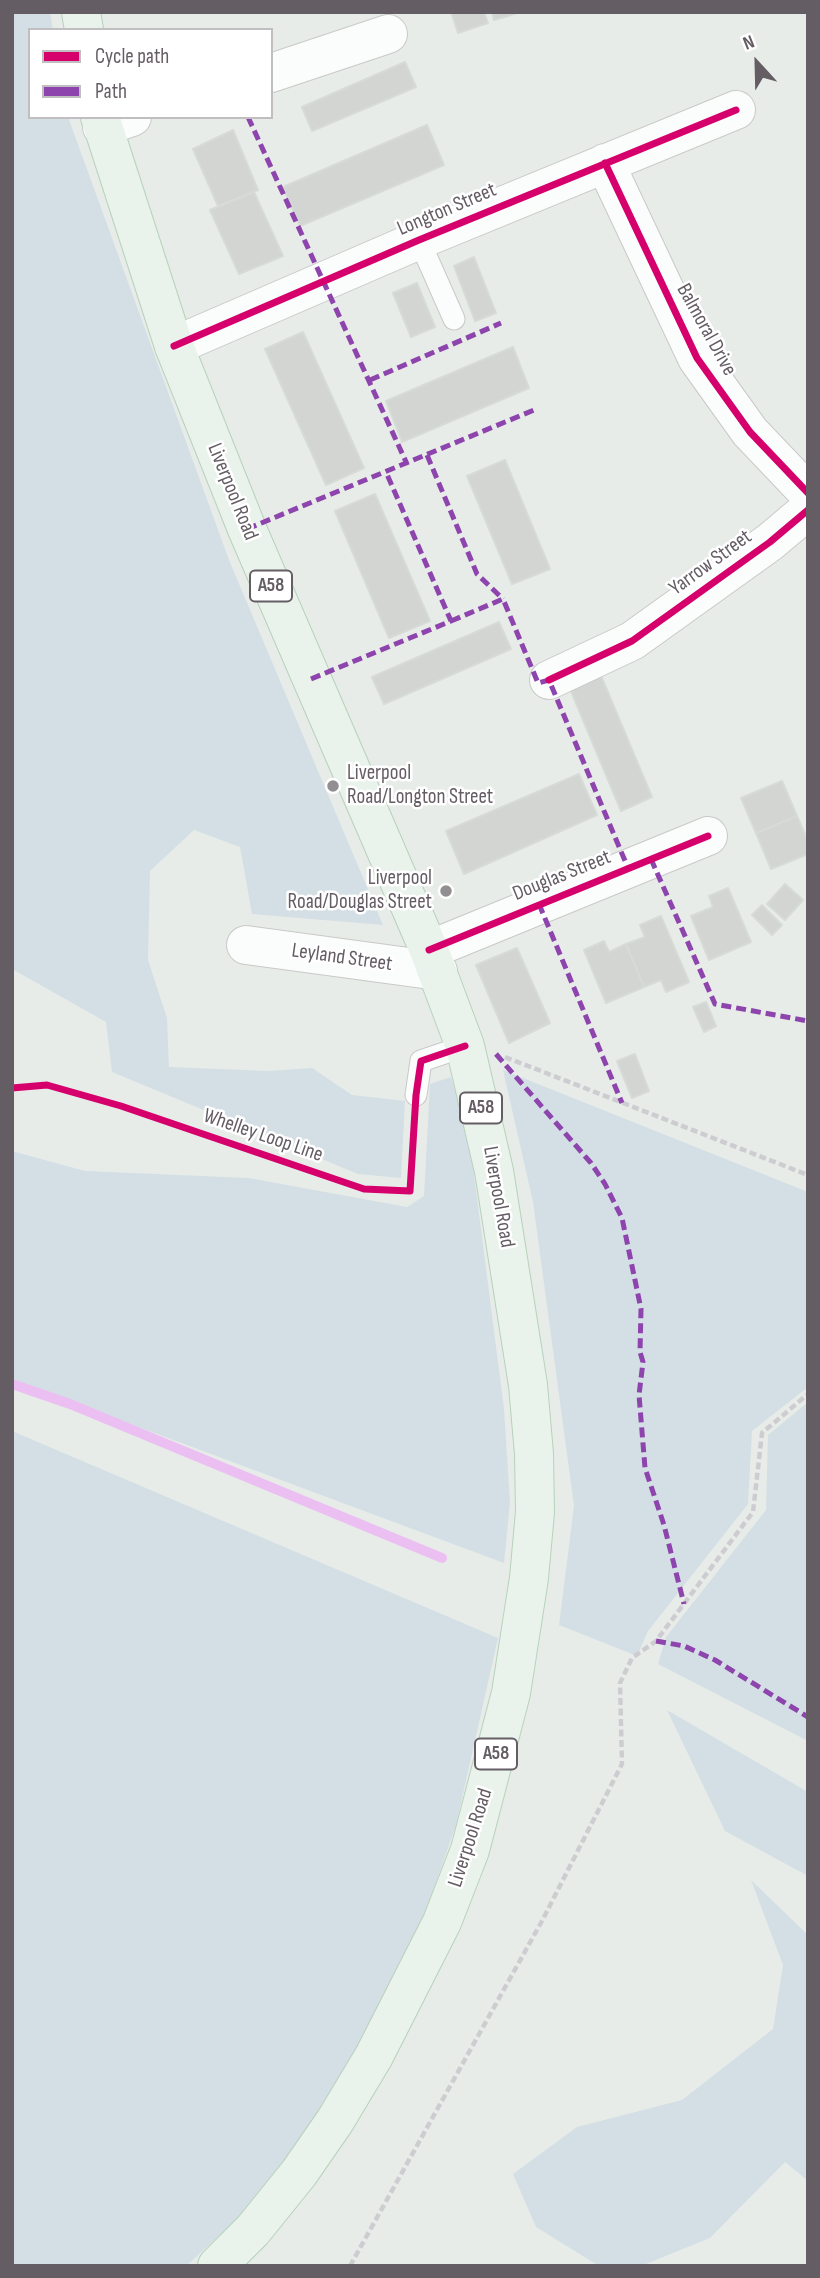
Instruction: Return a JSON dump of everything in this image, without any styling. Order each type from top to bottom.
[{"type":"main road","name":"Liverpool Road","points":[[111,120],[174,346],[247,530],[433,961],[465,1046],[494,1171],[528,1385],[534,1454],[535,1512],[529,1578],[511,1693],[470,1850],[442,1922],[368,2066],[299,2173],[253,2230],[217,2266]]},
{"type":"street","points":[[273,71],[388,34]]},
{"type":"street","name":"Longton Street","points":[[174,346],[419,240],[736,110]]},
{"type":"street","name":"Balmoral Drive","points":[[605,163],[697,358],[750,432],[808,493]]},
{"type":"street","name":"Yarrow Street","points":[[549,680],[632,641],[770,542],[808,510]]},
{"type":"street","name":"Douglas Street","points":[[433,961],[708,836]]},
{"type":"street","name":"Leyland Street","points":[[246,944],[433,961]]},
{"type":"lane","points":[[419,240],[454,319]]},
{"type":"lane","points":[[416,1095],[421,1061],[465,1046]]},
{"type":"path","points":[[465,1046],[496,1054],[808,1175]]},
{"type":"path","points":[[350,2266],[542,1920],[622,1764],[620,1683],[632,1658],[656,1641],[753,1512],[762,1433],[808,1394]]},
{"type":"shaded area","points":[[12,12],[50,12],[53,28],[28,28],[28,119],[69,119],[229,560],[383,925],[252,914],[240,847],[194,830],[150,871],[148,960],[167,1018],[169,1067],[269,1071],[312,1068],[352,1095],[405,1101],[401,1178],[358,1174],[112,1072],[106,1022],[12,969]]},
{"type":"shaded area","points":[[503,1070],[808,1192],[808,1387],[752,1431],[748,1504],[648,1631],[637,1656],[559,1625],[574,1506],[533,1202]]},
{"type":"shaded area","points":[[451,1077],[470,1143],[504,1409],[510,1502],[504,1563],[12,1380],[12,1151],[85,1171],[249,1178],[407,1207],[424,1196],[430,1084]]},
{"type":"shaded area","points":[[808,1402],[808,1741],[658,1664],[666,1637],[766,1510],[768,1435]]},
{"type":"shaded area","points":[[12,1431],[498,1638],[456,1825],[392,2010],[256,2202],[186,2266],[12,2266]]},
{"type":"shaded area","points":[[667,1710],[808,1792],[808,1876],[725,1831]]},
{"type":"shaded area","points":[[751,1880],[808,1935],[808,2181],[785,2162],[710,2238],[641,2266],[599,2266],[536,2227],[513,2174],[577,2127],[682,2100],[773,2029],[783,1965]]},
{"type":"building","points":[[451,12],[484,12],[488,23],[458,33]]},
{"type":"building","points":[[492,12],[521,12],[494,20]]},
{"type":"building","points":[[405,62],[416,87],[312,131],[302,107]]},
{"type":"building","points":[[427,125],[444,165],[300,226],[283,187]]},
{"type":"building","points":[[233,130],[258,190],[218,206],[193,149]]},
{"type":"building","points":[[254,192],[283,256],[239,274],[210,210]]},
{"type":"building","points":[[474,257],[496,313],[475,321],[454,266]]},
{"type":"building","points":[[417,283],[435,327],[411,337],[393,293]]},
{"type":"building","points":[[303,332],[364,468],[326,485],[265,349]]},
{"type":"building","points":[[513,347],[529,388],[402,442],[386,401]]},
{"type":"building","points":[[505,460],[550,569],[512,584],[467,476]]},
{"type":"building","points":[[375,494],[430,621],[389,638],[335,511]]},
{"type":"building","points":[[499,622],[511,649],[384,704],[372,677]]},
{"type":"building","points":[[599,671],[652,797],[621,811],[568,684]]},
{"type":"building","points":[[579,774],[597,815],[464,874],[446,831]]},
{"type":"building","points":[[782,781],[797,816],[756,833],[741,798]]},
{"type":"building","points":[[797,816],[808,841],[808,854],[771,869],[756,833]]},
{"type":"building","points":[[785,884],[803,900],[785,920],[767,904]]},
{"type":"building","points":[[728,888],[751,942],[709,960],[691,916],[713,907],[709,896]]},
{"type":"building","points":[[762,905],[782,925],[772,935],[752,915]]},
{"type":"building","points":[[661,916],[689,982],[666,992],[661,980],[644,987],[626,944],[645,937],[640,925]]},
{"type":"building","points":[[604,941],[609,952],[626,944],[644,987],[606,1003],[584,950]]},
{"type":"building","points":[[517,948],[550,1023],[509,1043],[476,965]]},
{"type":"building","points":[[706,1002],[716,1026],[704,1032],[693,1007]]},
{"type":"building","points":[[635,1054],[649,1091],[632,1098],[617,1061]]},
{"type":"waterway","points":[[12,1384],[70,1404],[442,1558]]},
{"type":"marked path","points":[[249,119],[407,464]]},
{"type":"marked path","points":[[370,380],[501,323]]},
{"type":"marked path","points":[[247,529],[534,410]]},
{"type":"marked path","points":[[427,455],[477,574],[503,599]]},
{"type":"marked path","points":[[311,679],[451,621],[386,472]]},
{"type":"marked path","points":[[451,621],[503,599],[538,683],[549,680],[628,868]]},
{"type":"marked path","points":[[651,859],[715,1004],[808,1021]]},
{"type":"marked path","points":[[539,904],[622,1103]]},
{"type":"marked path","points":[[496,1054],[591,1163],[622,1218],[641,1309],[640,1352],[643,1362],[639,1395],[645,1468],[664,1525],[684,1604]]},
{"type":"marked path","points":[[656,1641],[684,1646],[715,1660],[808,1717]]},
{"type":"cycle path","points":[[174,346],[419,240],[736,110]]},
{"type":"cycle path","points":[[605,163],[697,358],[750,432],[808,493]]},
{"type":"cycle path","points":[[549,680],[632,641],[770,542],[808,510]]},
{"type":"cycle path","points":[[429,950],[708,836]]},
{"type":"cycle path","name":"Whelley Loop Line","points":[[12,1088],[47,1085],[121,1106],[364,1189],[410,1191],[416,1095],[421,1061],[465,1046]]},
{"type":"place","name":"Liverpool Road/Longton Street","points":[[333,786]]},
{"type":"place","name":"Liverpool Road/Douglas Street","points":[[446,891]]}]
